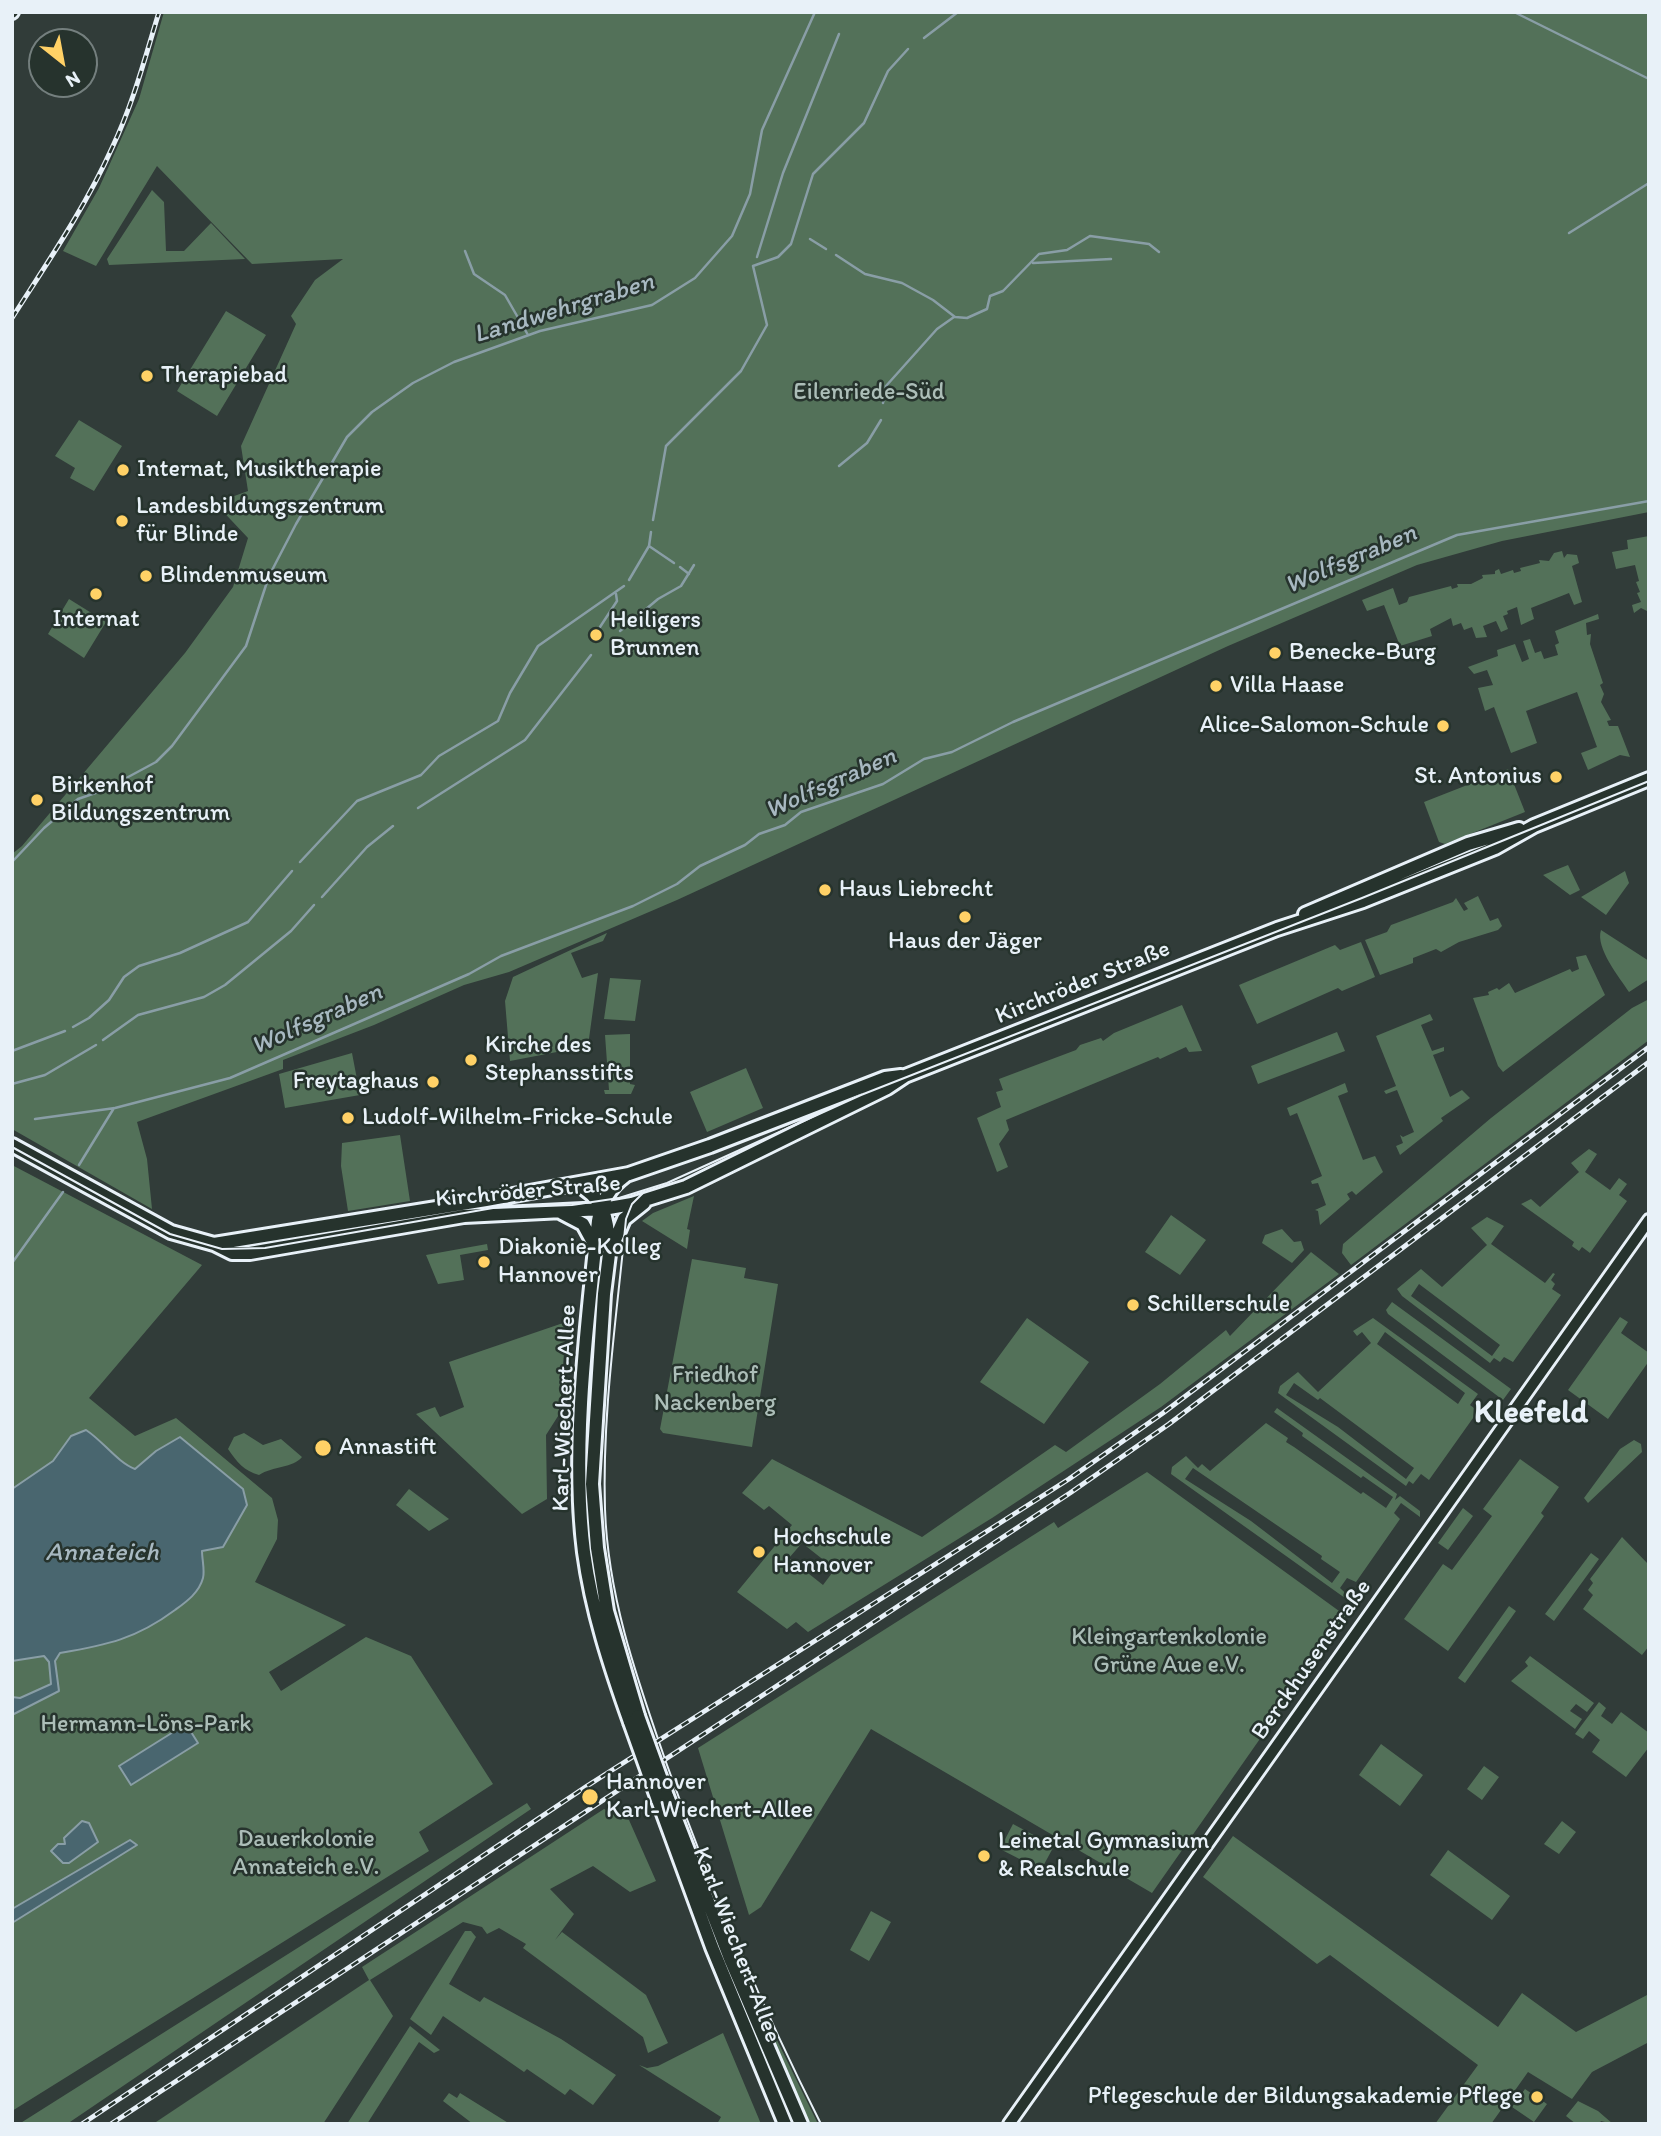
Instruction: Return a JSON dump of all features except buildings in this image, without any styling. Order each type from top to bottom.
[{"type":"main road","name":"Kirchröder Straße","points":[[12,1145],[171,1232],[214,1244],[232,1253],[250,1253],[464,1216],[562,1213],[648,1200],[686,1187],[887,1088],[905,1076],[1277,929],[1352,892],[1468,844],[1534,826],[1649,779]]},
{"type":"main road","name":"Kirchröder Straße","points":[[214,1244],[629,1174],[885,1078],[905,1076]]},
{"type":"main road","points":[[792,1115],[799,1120],[797,1131]]},
{"type":"main road","points":[[601,1208],[612,1188],[629,1174]]},
{"type":"main road","points":[[576,1184],[592,1193],[601,1208],[609,1254]]},
{"type":"main road","name":"Karl-Wiechert-Allee","points":[[634,1719],[607,1611],[593,1495],[594,1430],[609,1254],[624,1219],[648,1200]]},
{"type":"main road","name":"Karl-Wiechert-Allee","points":[[601,1208],[595,1247],[580,1448],[582,1519],[595,1614],[662,1798],[712,1947],[785,2124]]},
{"type":"main road","points":[[562,1213],[583,1224],[595,1247]]},
{"type":"main road","name":"Karl-Wiechert-Allee","points":[[662,1798],[802,2124]]},
{"type":"street","name":"Berckhusenstraße","points":[[1009,2124],[1649,1220]]},
{"type":"green space","name":"Eilenriede-Süd","points":[[164,12],[1649,12],[1649,512],[1502,541],[1417,565],[1228,646],[677,900],[509,972],[464,985],[374,1025],[283,1060],[283,1069],[137,1122],[147,1159],[152,1209],[12,1129],[12,854],[22,846],[185,653],[233,587],[248,538],[215,503],[248,491],[241,446],[296,324],[291,316],[315,280],[343,259],[252,264],[157,166],[96,266],[63,251],[99,188],[139,99]]},
{"type":"green space","points":[[152,190],[164,202],[166,251],[184,251],[211,223],[245,259],[109,265],[107,259]]},
{"type":"green space","points":[[226,311],[266,335],[217,416],[177,391]]},
{"type":"green space","points":[[79,420],[122,446],[94,491],[70,478],[75,468],[55,456]]},
{"type":"green space","points":[[1649,536],[1649,612],[1641,608],[1634,613],[1632,605],[1641,602],[1637,593],[1640,592],[1636,582],[1639,581],[1635,565],[1616,569],[1612,552],[1628,549],[1627,540]]},
{"type":"green space","points":[[1562,551],[1564,558],[1567,554],[1577,555],[1579,563],[1572,566],[1582,602],[1574,605],[1569,593],[1531,608],[1534,619],[1521,625],[1517,607],[1503,616],[1508,629],[1501,632],[1496,621],[1483,626],[1487,637],[1476,638],[1472,627],[1464,630],[1461,623],[1453,626],[1451,618],[1430,629],[1432,636],[1400,646],[1384,605],[1367,611],[1362,600],[1393,588],[1399,605],[1407,602],[1409,597],[1451,586],[1452,589],[1458,587],[1457,584],[1471,584],[1483,578],[1482,575],[1495,574],[1499,569],[1501,574],[1513,570],[1514,573],[1521,571],[1520,568],[1540,563],[1539,560],[1549,561],[1554,553]]},
{"type":"green space","points":[[69,599],[106,622],[84,658],[48,634]]},
{"type":"green space","points":[[1598,614],[1599,619],[1586,623],[1587,635],[1591,634],[1590,644],[1603,683],[1600,685],[1604,694],[1601,702],[1611,720],[1607,721],[1609,726],[1618,726],[1630,757],[1620,755],[1588,770],[1581,753],[1597,747],[1577,692],[1526,711],[1537,743],[1511,753],[1494,707],[1485,711],[1478,688],[1493,685],[1487,670],[1474,674],[1468,667],[1498,656],[1497,650],[1515,644],[1522,662],[1529,659],[1523,641],[1530,639],[1535,653],[1541,651],[1544,659],[1558,655],[1555,645],[1559,643],[1555,631]]},
{"type":"green space","points":[[1508,769],[1525,812],[1445,844],[1439,842],[1424,802]]},
{"type":"green space","points":[[1568,865],[1580,890],[1570,895],[1543,875]]},
{"type":"green space","points":[[1625,871],[1629,883],[1606,915],[1581,897]]},
{"type":"green space","points":[[1478,896],[1490,921],[1498,918],[1502,926],[1498,930],[1459,942],[1441,952],[1436,949],[1413,958],[1413,963],[1380,975],[1365,940],[1387,932],[1391,925],[1453,902],[1456,898],[1464,911],[1468,909],[1464,903]]},
{"type":"green space","points":[[1601,930],[1649,961],[1649,979],[1629,992],[1605,954],[1600,937]]},
{"type":"green space","points":[[607,933],[603,941],[571,953],[582,978],[598,973],[588,1046],[510,1061],[505,1001],[513,977]]},
{"type":"green space","points":[[1361,942],[1375,977],[1342,991],[1338,988],[1257,1024],[1239,985],[1335,945],[1340,950]]},
{"type":"green space","points":[[1586,955],[1605,995],[1503,1072],[1498,1066],[1473,998],[1489,995],[1488,992],[1497,988],[1499,990],[1509,983],[1515,993],[1570,969],[1572,972],[1579,969],[1576,957]]},
{"type":"green space","points":[[610,978],[641,980],[635,1021],[604,1019]]},
{"type":"green space","points":[[1649,999],[1649,1040],[1351,1265],[1342,1253],[1343,1244],[1491,1118],[1632,1008]]},
{"type":"green space","points":[[1182,1005],[1202,1051],[1189,1052],[1186,1047],[1006,1120],[1009,1130],[999,1144],[1008,1167],[997,1172],[977,1118],[1001,1107],[996,1092],[1003,1090],[999,1079],[1076,1050],[1080,1045],[1101,1038],[1103,1041],[1114,1033]]},
{"type":"green space","points":[[1430,1014],[1433,1020],[1421,1025],[1432,1051],[1444,1047],[1444,1051],[1433,1055],[1450,1097],[1462,1090],[1470,1098],[1441,1118],[1443,1121],[1400,1155],[1396,1146],[1403,1143],[1400,1135],[1403,1137],[1414,1132],[1397,1090],[1386,1094],[1384,1091],[1396,1086],[1376,1036]]},
{"type":"green space","points":[[1337,1032],[1345,1051],[1258,1084],[1251,1066]]},
{"type":"green space","points":[[630,1034],[630,1084],[635,1085],[631,1094],[605,1094],[604,1090],[609,1090],[605,1035]]},
{"type":"green space","points":[[352,1053],[360,1095],[285,1108],[279,1074]]},
{"type":"green space","points":[[746,1068],[763,1108],[707,1132],[690,1092]]},
{"type":"green space","points":[[1345,1083],[1348,1092],[1338,1096],[1363,1160],[1375,1156],[1383,1172],[1356,1195],[1352,1191],[1347,1194],[1350,1199],[1320,1225],[1318,1211],[1315,1210],[1326,1205],[1318,1183],[1312,1184],[1311,1181],[1322,1176],[1297,1113],[1290,1116],[1287,1108]]},
{"type":"green space","points":[[400,1135],[410,1201],[348,1211],[341,1166],[342,1143]]},
{"type":"green space","points":[[1589,1149],[1597,1154],[1585,1172],[1610,1190],[1619,1178],[1627,1184],[1619,1195],[1627,1201],[1590,1253],[1582,1247],[1579,1251],[1572,1246],[1574,1242],[1521,1204],[1531,1199],[1540,1207],[1579,1172],[1571,1163]]},
{"type":"green space","name":"Hermann-Löns-Park","points":[[12,1165],[202,1265],[89,1398],[135,1436],[176,1418],[272,1498],[278,1520],[277,1539],[255,1582],[346,1625],[269,1672],[281,1691],[366,1637],[411,1656],[493,1784],[419,1832],[429,1851],[12,2111]]},
{"type":"green space","points":[[694,1196],[687,1229],[690,1230],[687,1249],[642,1221],[653,1213]]},
{"type":"green space","points":[[1171,1215],[1206,1240],[1180,1275],[1145,1252]]},
{"type":"green space","points":[[1487,1217],[1504,1226],[1491,1244],[1545,1283],[1555,1274],[1551,1280],[1555,1284],[1552,1289],[1561,1295],[1513,1362],[1504,1357],[1500,1362],[1494,1358],[1490,1363],[1402,1296],[1397,1289],[1421,1269],[1442,1287],[1487,1245],[1471,1228]],"holes":[[[1419,1284],[1500,1345],[1492,1356],[1411,1296]]]},
{"type":"green space","points":[[1282,1229],[1294,1242],[1301,1241],[1304,1250],[1292,1263],[1262,1243],[1265,1235]]},
{"type":"green space","points":[[487,1244],[488,1250],[460,1255],[464,1280],[438,1284],[426,1255]]},
{"type":"green space","points":[[1311,1252],[1339,1274],[1161,1407],[992,1518],[808,1632],[796,1622],[787,1629],[737,1592],[792,1525],[769,1506],[764,1510],[742,1493],[772,1459],[922,1537],[1055,1445],[1066,1452],[1160,1384],[1226,1330],[1230,1336]],"holes":[[[802,1543],[835,1569],[823,1585],[789,1558]]]},
{"type":"green space","name":"Friedhof Nackenberg","points":[[692,1259],[746,1268],[744,1278],[778,1284],[752,1447],[663,1433],[660,1429]]},
{"type":"green space","points":[[1392,1302],[1511,1389],[1503,1400],[1388,1314],[1386,1310]]},
{"type":"green space","points":[[1620,1317],[1628,1322],[1621,1333],[1649,1353],[1649,1361],[1608,1419],[1568,1390]]},
{"type":"green space","points":[[1027,1318],[1089,1362],[1044,1424],[980,1382]]},
{"type":"green space","points":[[1373,1318],[1478,1394],[1470,1405],[1478,1411],[1429,1480],[1421,1474],[1413,1484],[1409,1481],[1406,1486],[1278,1393],[1280,1386],[1298,1372],[1318,1392],[1371,1343],[1362,1332],[1357,1336],[1353,1331]],"holes":[[[1385,1332],[1465,1393],[1458,1404],[1377,1344]],[[1294,1383],[1318,1400],[1320,1398],[1414,1468],[1406,1479],[1338,1427],[1286,1395]]]},
{"type":"green space","points":[[566,1322],[560,1413],[546,1435],[547,1499],[522,1514],[416,1414],[435,1407],[440,1417],[464,1407],[449,1362]]},
{"type":"green space","points":[[1277,1408],[1397,1494],[1395,1500],[1400,1496],[1420,1511],[1420,1517],[1401,1503],[1394,1513],[1400,1519],[1356,1582],[1347,1578],[1340,1588],[1357,1604],[1171,1474],[1172,1467],[1186,1456],[1198,1468],[1202,1464],[1210,1471],[1266,1423],[1288,1438],[1286,1442],[1386,1508],[1393,1497],[1302,1436],[1303,1433],[1274,1412]],"holes":[[[1193,1468],[1322,1556],[1321,1559],[1340,1572],[1332,1583],[1251,1521],[1185,1479]]]},
{"type":"green space","points":[[244,1433],[263,1445],[281,1439],[302,1457],[298,1461],[259,1475],[249,1471],[228,1449],[234,1437]]},
{"type":"green space","points":[[1634,1440],[1641,1444],[1642,1452],[1588,1503],[1584,1498],[1620,1449]]},
{"type":"green space","points":[[1520,1459],[1559,1487],[1541,1513],[1544,1516],[1448,1651],[1404,1619],[1443,1564],[1452,1570],[1492,1516],[1483,1509]]},
{"type":"green space","name":"Kleingartenkolonie Grüne Aue e.V.","points":[[1147,1472],[1346,1616],[1152,1893],[871,1729],[761,1907],[749,1915],[698,1748],[1054,1522],[1058,1528]]},
{"type":"green space","points":[[409,1489],[449,1519],[429,1531],[396,1505]]},
{"type":"green space","points":[[1463,1508],[1473,1516],[1448,1550],[1438,1543]]},
{"type":"green space","points":[[1622,1537],[1649,1565],[1649,1646],[1642,1655],[1583,1609],[1593,1595],[1588,1590],[1593,1583],[1590,1579]]},
{"type":"green space","points":[[1591,1553],[1599,1559],[1554,1621],[1545,1614]]},
{"type":"green space","points":[[1509,1606],[1516,1611],[1465,1683],[1458,1678]]},
{"type":"green space","points":[[1530,1656],[1594,1703],[1587,1712],[1576,1704],[1570,1711],[1582,1719],[1575,1729],[1511,1681],[1528,1666],[1525,1662]]},
{"type":"green space","points":[[1599,1702],[1606,1708],[1601,1716],[1612,1724],[1621,1712],[1649,1733],[1649,1747],[1626,1777],[1592,1752],[1600,1740],[1589,1731],[1583,1739],[1575,1734]]},
{"type":"green space","points":[[1381,1744],[1423,1775],[1400,1806],[1359,1775]]},
{"type":"green space","points":[[1484,1766],[1499,1777],[1482,1800],[1467,1789]]},
{"type":"green space","points":[[527,1803],[531,1809],[67,2124],[19,2124]]},
{"type":"green space","points":[[604,1809],[629,1820],[656,1881],[630,1892],[593,1866],[550,1889],[574,1914],[555,1940],[562,1932],[646,1995],[668,2043],[648,2053],[643,2037],[523,1948],[526,1944],[499,1928],[487,1934],[482,1927],[463,1922],[370,1980],[393,2016],[323,2124],[153,2124],[369,1980],[362,1967]]},
{"type":"green space","points":[[1562,1821],[1576,1832],[1559,1854],[1544,1844]]},
{"type":"green space","points":[[1013,1824],[1054,1846],[1041,1870],[1000,1849]]},
{"type":"green space","points":[[1233,1836],[1498,2027],[1522,1993],[1576,2032],[1649,1994],[1649,2042],[1592,2072],[1572,2099],[1528,2072],[1491,2124],[1435,2124],[1478,2065],[1330,1955],[1317,1964],[1203,1877]]},
{"type":"green space","points":[[1448,1850],[1510,1896],[1492,1920],[1430,1875]]},
{"type":"green space","points":[[871,1911],[891,1922],[869,1961],[850,1950]]},
{"type":"green space","points":[[465,1931],[471,1931],[476,1937],[449,1984],[480,2002],[484,1997],[561,2039],[616,2075],[593,2105],[570,2089],[565,2095],[527,2069],[524,2072],[443,2016],[431,2035],[410,2019]]},
{"type":"green space","points":[[749,1983],[818,2124],[809,2124]]},
{"type":"green space","points":[[410,2026],[440,2050],[434,2053],[419,2042],[367,2124],[347,2124]]},
{"type":"green space","points":[[723,2033],[761,2124],[717,2124],[721,2117],[639,2065],[647,2068],[658,2066]]},
{"type":"green space","points":[[1525,2089],[1547,2104],[1534,2122],[1512,2107]]},
{"type":"green space","points":[[449,2093],[457,2098],[460,2093],[510,2124],[473,2124],[443,2101]]},
{"type":"green space","points":[[1578,2101],[1598,2111],[1613,2124],[1601,2121],[1599,2124],[1576,2124],[1566,2116]]},
{"type":"water","name":"Annateich","points":[[86,1430],[122,1462],[135,1469],[156,1451],[180,1437],[243,1489],[247,1505],[223,1547],[202,1551],[203,1578],[188,1600],[161,1620],[134,1634],[107,1644],[60,1653],[55,1661],[59,1691],[12,1715],[12,1697],[20,1698],[51,1684],[49,1662],[44,1656],[12,1661],[12,1489],[53,1461],[71,1436]]},
{"type":"water","points":[[186,1724],[198,1743],[131,1785],[119,1766]]},
{"type":"water","points":[[82,1821],[89,1823],[98,1842],[69,1863],[63,1863],[51,1851],[58,1844],[65,1844],[64,1838]]},
{"type":"water","points":[[130,1840],[137,1845],[12,1923],[12,1909]]},
{"type":"waterway","name":"Landwehrgraben","points":[[12,862],[44,828],[78,799],[104,790],[156,762],[172,746],[246,646],[269,576],[296,524],[347,437],[372,412],[413,383],[454,362],[540,331],[652,305],[695,278],[732,236],[750,194],[762,130],[815,12]]},
{"type":"waterway","points":[[924,38],[958,12]]},
{"type":"waterway","points":[[1514,12],[1649,79]]},
{"type":"waterway","points":[[757,257],[783,173],[839,34]]},
{"type":"waterway","points":[[653,520],[666,446],[741,371],[767,325],[753,266],[778,257],[791,244],[813,174],[864,123],[888,71],[908,49]]},
{"type":"waterway","points":[[1569,233],[1649,183]]},
{"type":"waterway","points":[[836,255],[865,274],[902,283],[933,300],[955,317],[967,318],[987,309],[990,296],[1003,291],[1039,254],[1067,250],[1090,236],[1149,244],[1159,252]]},
{"type":"waterway","points":[[810,239],[826,249]]},
{"type":"waterway","points":[[465,251],[474,274],[505,295],[528,335]]},
{"type":"waterway","points":[[1033,263],[1111,259]]},
{"type":"waterway","points":[[883,403],[886,386],[937,329],[954,317]]},
{"type":"waterway","points":[[839,466],[867,443],[881,420]]},
{"type":"waterway","name":"Wolfsgraben","points":[[35,1119],[115,1108],[230,1078],[469,974],[501,956],[633,906],[677,884],[700,866],[745,845],[759,834],[785,825],[801,812],[883,784],[924,759],[952,752],[1013,722],[1457,535],[1649,501]]},
{"type":"waterway","points":[[629,580],[649,546],[651,532]]},
{"type":"waterway","points":[[649,546],[674,563]]},
{"type":"waterway","points":[[620,631],[658,599],[681,586],[694,565]]},
{"type":"waterway","points":[[680,567],[689,574]]},
{"type":"waterway","points":[[300,862],[357,801],[421,775],[439,756],[498,721],[510,693],[538,646],[624,586]]},
{"type":"waterway","points":[[600,627],[617,601],[616,594]]},
{"type":"waterway","points":[[418,808],[525,740],[591,655]]},
{"type":"waterway","points":[[322,897],[367,847],[393,826]]},
{"type":"waterway","points":[[73,1027],[89,1018],[109,1000],[124,977],[139,966],[180,953],[248,922],[292,871]]},
{"type":"waterway","points":[[103,1040],[138,1015],[204,997],[225,985],[291,931],[314,905]]},
{"type":"waterway","points":[[12,1051],[65,1031]]},
{"type":"waterway","points":[[12,1084],[45,1075],[96,1045]]},
{"type":"waterway","points":[[79,1165],[114,1108]]},
{"type":"waterway","points":[[12,1263],[63,1192]]},
{"type":"tram line","points":[[12,1147],[170,1234],[222,1249],[265,1248],[493,1208],[572,1205],[619,1198],[667,1183],[861,1095],[1362,898],[1649,781]]},
{"type":"tram line","points":[[644,1192],[632,1204],[626,1219],[606,1437],[607,1542],[618,1607],[635,1671],[684,1811],[758,1991],[821,2124]]},
{"type":"railway","points":[[12,318],[65,235],[101,170],[132,98],[159,12]]},
{"type":"railway","points":[[82,2124],[587,1786],[1069,1479],[1163,1413],[1649,1047]]},
{"type":"railway","points":[[111,2124],[1070,1493],[1169,1424],[1649,1062]]},
{"type":"place","name":"Therapiebad","points":[[147,376]]},
{"type":"place","name":"Internat, Musiktherapie","points":[[123,470]]},
{"type":"place","name":"Landesbildungszentrum für Blinde","points":[[122,521]]},
{"type":"place","name":"Blindenmuseum","points":[[146,576]]},
{"type":"place","name":"Internat","points":[[96,594]]},
{"type":"place","name":"Heiligers Brunnen","points":[[596,635]]},
{"type":"place","name":"Benecke-Burg","points":[[1275,653]]},
{"type":"place","name":"Villa Haase","points":[[1216,686]]},
{"type":"place","name":"Alice-Salomon-Schule","points":[[1443,726]]},
{"type":"place","name":"St. Antonius","points":[[1556,777]]},
{"type":"place","name":"Birkenhof Bildungszentrum","points":[[37,800]]},
{"type":"place","name":"Haus Liebrecht","points":[[825,890]]},
{"type":"place","name":"Haus der Jäger","points":[[965,917]]},
{"type":"place","name":"Kirche des Stephansstifts","points":[[471,1060]]},
{"type":"place","name":"Freytaghaus","points":[[433,1082]]},
{"type":"place","name":"Ludolf-Wilhelm-Fricke-Schule","points":[[348,1118]]},
{"type":"place","name":"Diakonie-Kolleg Hannover","points":[[484,1262]]},
{"type":"place","name":"Schillerschule","points":[[1133,1305]]},
{"type":"place","name":"Annastift","points":[[323,1448]]},
{"type":"place","name":"Hochschule Hannover","points":[[759,1552]]},
{"type":"place","name":"Hannover Karl-Wiechert-Allee","points":[[590,1797]]},
{"type":"place","name":"Leinetal Gymnasium & Realschule","points":[[984,1856]]},
{"type":"place","name":"Pflegeschule der Bildungsakademie Pflege","points":[[1537,2097]]},
{"type":"district","name":"Kleefeld","points":[[1531,1414]]},
{"type":"park label","name":"Dauerkolonie Annateich e.V.","points":[[306,1854]]}]
